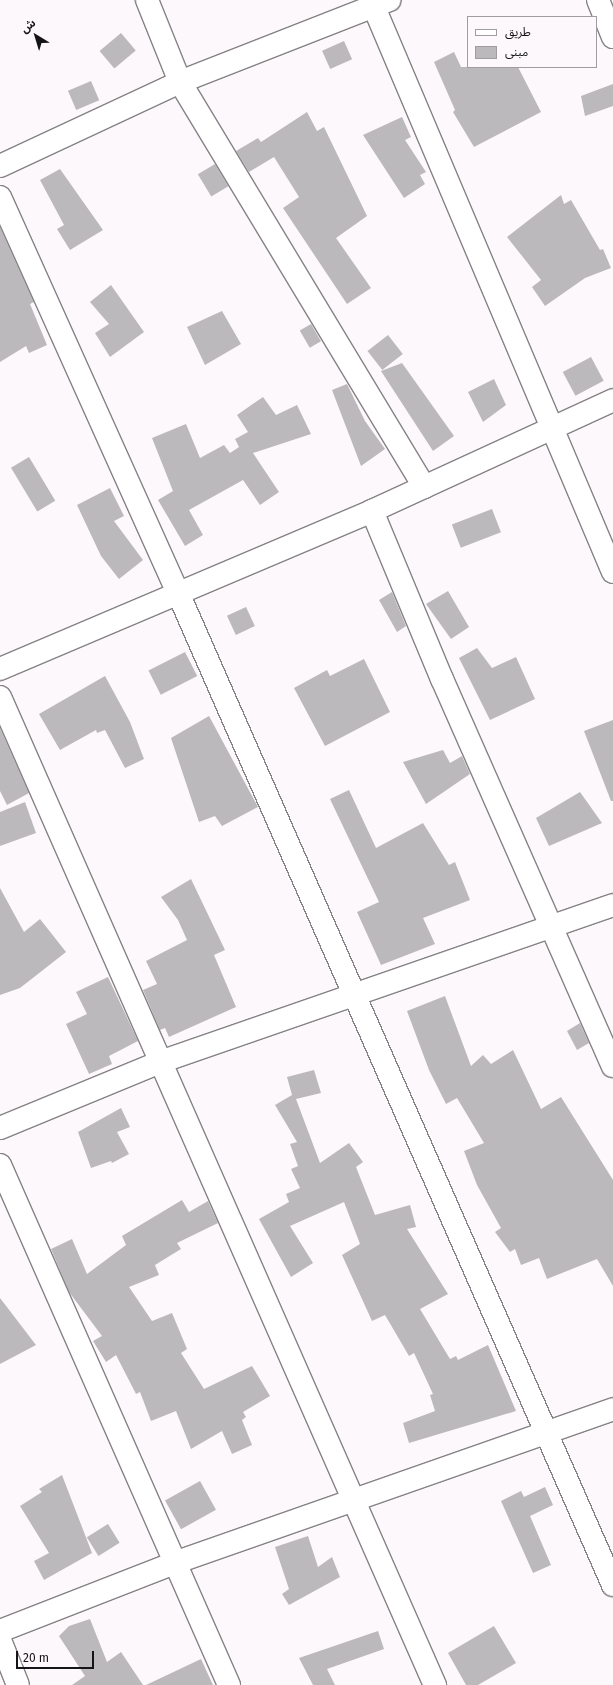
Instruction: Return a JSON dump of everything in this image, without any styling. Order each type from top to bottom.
[{"type":"street","points":[[147,0],[180,82],[424,486]]},
{"type":"street","points":[[598,0],[613,37]]},
{"type":"street","points":[[0,166],[180,82],[378,2],[613,572]]},
{"type":"street","points":[[0,197],[179,595],[352,995],[544,1432],[613,1585]]},
{"type":"street","points":[[0,669],[179,595],[372,511],[613,400]]},
{"type":"street","points":[[372,511],[442,679],[553,925],[613,1066]]},
{"type":"street","points":[[0,697],[353,1502],[435,1685]]},
{"type":"street","points":[[0,1128],[160,1062],[613,905]]},
{"type":"street","points":[[0,1165],[177,1562],[229,1685]]},
{"type":"street","points":[[0,1631],[177,1562],[353,1502],[544,1432],[613,1409]]},
{"type":"street","points":[[0,1640],[18,1685]]},
{"type":"building","points":[[121,33],[136,51],[114,69],[100,51]]},
{"type":"building","points":[[344,41],[352,59],[330,69],[322,51]]},
{"type":"building","points":[[454,52],[461,67],[519,68],[541,112],[474,147],[453,112],[455,110],[434,62]]},
{"type":"building","points":[[91,81],[99,100],[76,110],[68,91]]},
{"type":"building","points":[[613,84],[613,106],[585,116],[581,96]]},
{"type":"building","points":[[307,112],[317,131],[324,127],[367,216],[336,238],[371,288],[347,304],[283,208],[299,197],[274,157],[249,172],[236,151],[258,138],[261,142]]},
{"type":"building","points":[[402,117],[411,137],[405,140],[426,172],[420,175],[425,184],[404,198],[363,135]]},
{"type":"building","points":[[215,164],[228,186],[211,197],[198,174]]},
{"type":"building","points":[[60,169],[103,230],[70,250],[57,229],[64,225],[40,180]]},
{"type":"building","points":[[561,195],[564,204],[571,200],[600,250],[603,249],[611,268],[585,278],[545,306],[532,287],[541,280],[507,237]]},
{"type":"building","points":[[0,227],[34,302],[30,304],[47,345],[29,353],[26,346],[0,362]]},
{"type":"building","points":[[111,285],[144,332],[110,357],[95,333],[109,324],[90,302]]},
{"type":"building","points":[[222,311],[241,344],[205,365],[187,327]]},
{"type":"building","points":[[311,324],[321,341],[310,348],[300,330]]},
{"type":"building","points":[[388,335],[403,354],[382,370],[368,351]]},
{"type":"building","points":[[591,357],[604,381],[575,396],[563,372]]},
{"type":"building","points":[[402,363],[454,436],[433,451],[381,371]]},
{"type":"building","points":[[494,379],[506,405],[483,422],[468,392]]},
{"type":"building","points":[[347,384],[365,421],[385,449],[361,466],[332,390]]},
{"type":"building","points":[[263,397],[276,415],[297,405],[311,434],[253,453],[279,492],[260,505],[243,480],[189,510],[203,535],[185,546],[158,500],[173,491],[152,438],[186,424],[200,458],[224,445],[230,453],[239,447],[235,439],[248,432],[237,415]]},
{"type":"building","points":[[29,457],[55,501],[37,512],[11,468]]},
{"type":"building","points":[[110,488],[124,516],[114,521],[143,560],[119,579],[101,556],[77,505]]},
{"type":"building","points":[[492,509],[501,532],[461,548],[452,524]]},
{"type":"building","points":[[448,591],[469,627],[451,639],[426,604]]},
{"type":"building","points":[[392,592],[406,626],[397,632],[379,600]]},
{"type":"building","points":[[246,607],[255,626],[236,635],[227,616]]},
{"type":"building","points":[[477,648],[492,668],[516,657],[535,699],[490,720],[459,658]]},
{"type":"building","points":[[185,652],[197,676],[161,695],[148,671]]},
{"type":"building","points":[[364,659],[390,712],[325,746],[294,688],[327,670],[330,676]]},
{"type":"building","points":[[105,676],[130,722],[144,759],[125,768],[105,730],[97,733],[96,730],[60,750],[39,714]]},
{"type":"building","points":[[209,716],[258,807],[222,826],[215,816],[199,822],[171,738]]},
{"type":"building","points":[[613,720],[613,801],[611,801],[584,731]]},
{"type":"building","points":[[0,728],[29,793],[7,805],[0,791]]},
{"type":"building","points":[[443,750],[450,763],[462,756],[470,774],[426,804],[403,762]]},
{"type":"building","points":[[349,790],[376,848],[423,823],[449,865],[455,862],[470,900],[423,918],[435,944],[381,965],[357,912],[379,902],[330,799]]},
{"type":"building","points":[[580,792],[602,823],[549,846],[536,818]]},
{"type":"building","points":[[25,802],[36,833],[0,846],[0,812]]},
{"type":"building","points":[[191,879],[225,950],[214,955],[236,1007],[169,1037],[165,1028],[160,1030],[143,990],[157,984],[146,961],[187,940],[178,920],[161,897]]},
{"type":"building","points":[[0,888],[24,932],[40,919],[66,952],[20,988],[0,995]]},
{"type":"building","points":[[108,977],[138,1041],[109,1056],[112,1064],[89,1074],[66,1024],[87,1014],[76,992]]},
{"type":"building","points":[[445,996],[471,1066],[483,1055],[491,1064],[513,1050],[541,1109],[561,1097],[613,1180],[613,1286],[597,1259],[547,1279],[539,1258],[521,1265],[515,1249],[510,1252],[495,1232],[501,1228],[477,1185],[464,1151],[484,1143],[457,1098],[446,1104],[429,1070],[407,1011]]},
{"type":"building","points":[[580,1023],[589,1043],[577,1050],[567,1031]]},
{"type":"building","points":[[314,1070],[321,1093],[296,1099],[320,1163],[349,1143],[363,1162],[356,1167],[375,1215],[410,1205],[416,1227],[407,1229],[448,1294],[420,1309],[450,1359],[456,1356],[458,1360],[488,1345],[516,1411],[409,1443],[403,1423],[435,1411],[430,1395],[433,1394],[414,1353],[409,1356],[385,1315],[372,1321],[342,1255],[360,1244],[344,1202],[290,1226],[313,1263],[291,1277],[259,1219],[289,1202],[286,1194],[300,1188],[291,1169],[298,1166],[290,1144],[297,1142],[275,1105],[292,1095],[287,1077]]},
{"type":"building","points":[[121,1108],[130,1127],[117,1132],[129,1154],[112,1163],[111,1161],[91,1168],[78,1132]]},
{"type":"building","points":[[182,1200],[189,1212],[208,1201],[218,1223],[177,1243],[181,1249],[155,1265],[159,1275],[129,1287],[152,1321],[172,1313],[187,1349],[181,1353],[204,1389],[252,1366],[270,1396],[243,1412],[246,1417],[242,1420],[252,1445],[232,1454],[222,1431],[191,1449],[176,1411],[151,1421],[140,1392],[136,1394],[116,1355],[106,1362],[93,1341],[102,1336],[69,1292],[51,1249],[72,1239],[87,1274],[126,1245],[122,1236]]},
{"type":"building","points":[[0,1298],[36,1345],[0,1364]]},
{"type":"building","points":[[62,1475],[92,1553],[44,1580],[34,1561],[49,1553],[20,1506],[42,1492],[39,1489]]},
{"type":"building","points":[[200,1481],[216,1510],[181,1529],[165,1500]]},
{"type":"building","points":[[545,1487],[553,1505],[530,1516],[551,1565],[533,1573],[501,1501],[521,1491],[524,1497]]},
{"type":"building","points":[[108,1524],[120,1543],[98,1556],[87,1537]]},
{"type":"building","points":[[308,1536],[318,1567],[332,1557],[340,1577],[289,1605],[282,1594],[289,1589],[275,1547]]},
{"type":"building","points":[[90,1619],[107,1662],[121,1652],[143,1685],[72,1685],[85,1676],[59,1636],[69,1626]]},
{"type":"building","points":[[494,1626],[516,1663],[478,1685],[466,1685],[448,1653]]},
{"type":"building","points":[[378,1631],[384,1649],[327,1669],[335,1685],[313,1685],[299,1658]]},
{"type":"building","points":[[201,1659],[213,1685],[146,1685]]}]
